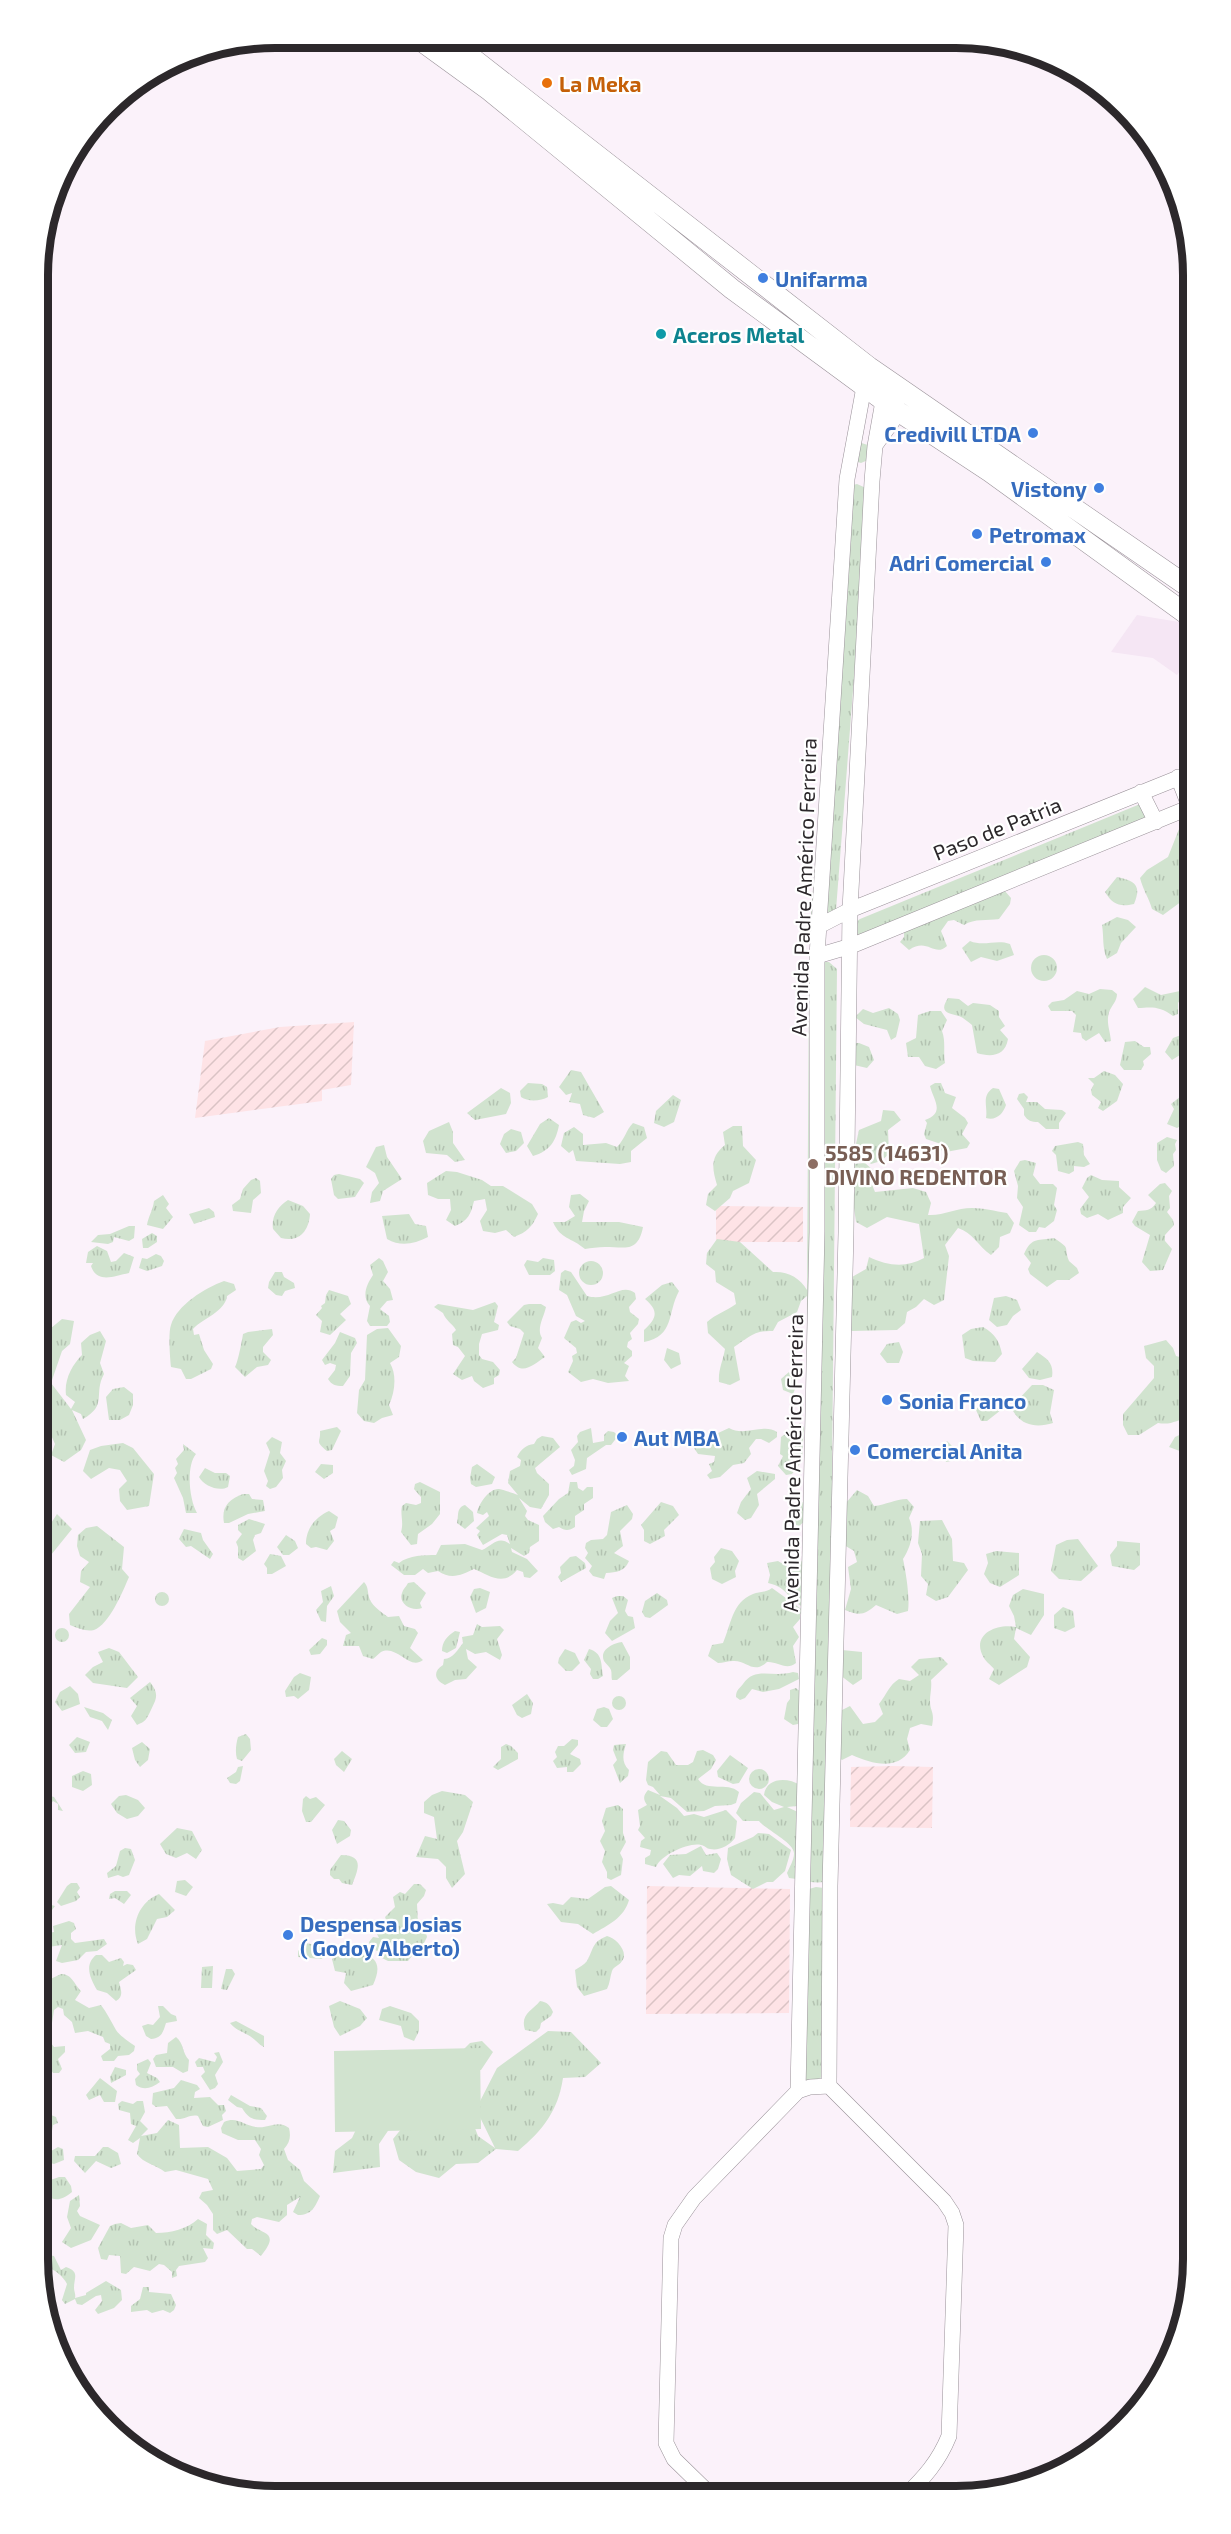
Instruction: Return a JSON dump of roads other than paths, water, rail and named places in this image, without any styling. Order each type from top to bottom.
[{"type":"highway","points":[[431,48],[490,91],[732,289],[866,376],[888,380],[1183,583]]},
{"type":"highway","points":[[459,48],[866,376],[882,399],[990,472],[1183,612]]},
{"type":"street","name":"Avenida Padre Américo Ferreira","points":[[798,2091],[817,1232],[817,956],[848,479],[866,376]]},
{"type":"street","points":[[888,380],[882,399],[875,446],[850,910],[846,1233],[830,1886],[828,2086],[944,2201],[956,2225],[949,2436],[941,2455],[915,2486]]},
{"type":"street","points":[[875,446],[899,412]]},
{"type":"street","name":"Paso de Patria","points":[[819,926],[850,910],[1183,775]]},
{"type":"street","points":[[1178,777],[1183,788]]},
{"type":"street","points":[[1141,792],[1156,822]]},
{"type":"street","points":[[817,956],[851,946],[1183,811]]},
{"type":"street","points":[[702,2486],[674,2459],[666,2443],[671,2238],[675,2225],[694,2198],[798,2091],[810,2087],[828,2086]]},
{"type":"place","name":"La Meka","points":[[547,83]]},
{"type":"place","name":"Unifarma","points":[[763,278]]},
{"type":"place","name":"Aceros Metal","points":[[661,334]]},
{"type":"place","name":"Credivill LTDA","points":[[1033,433]]},
{"type":"place","name":"Vistony","points":[[1099,488]]},
{"type":"place","name":"Petromax","points":[[977,534]]},
{"type":"place","name":"Adri Comercial","points":[[1046,562]]},
{"type":"place","name":"5585 (14631) DIVINO REDENTOR","points":[[813,1164]]},
{"type":"place","name":"Sonia Franco","points":[[887,1400]]},
{"type":"place","name":"Aut MBA","points":[[622,1437]]},
{"type":"place","name":"Comercial Anita","points":[[855,1450]]},
{"type":"place","name":"Despensa Josias ( Godoy Alberto)","points":[[288,1935]]}]
